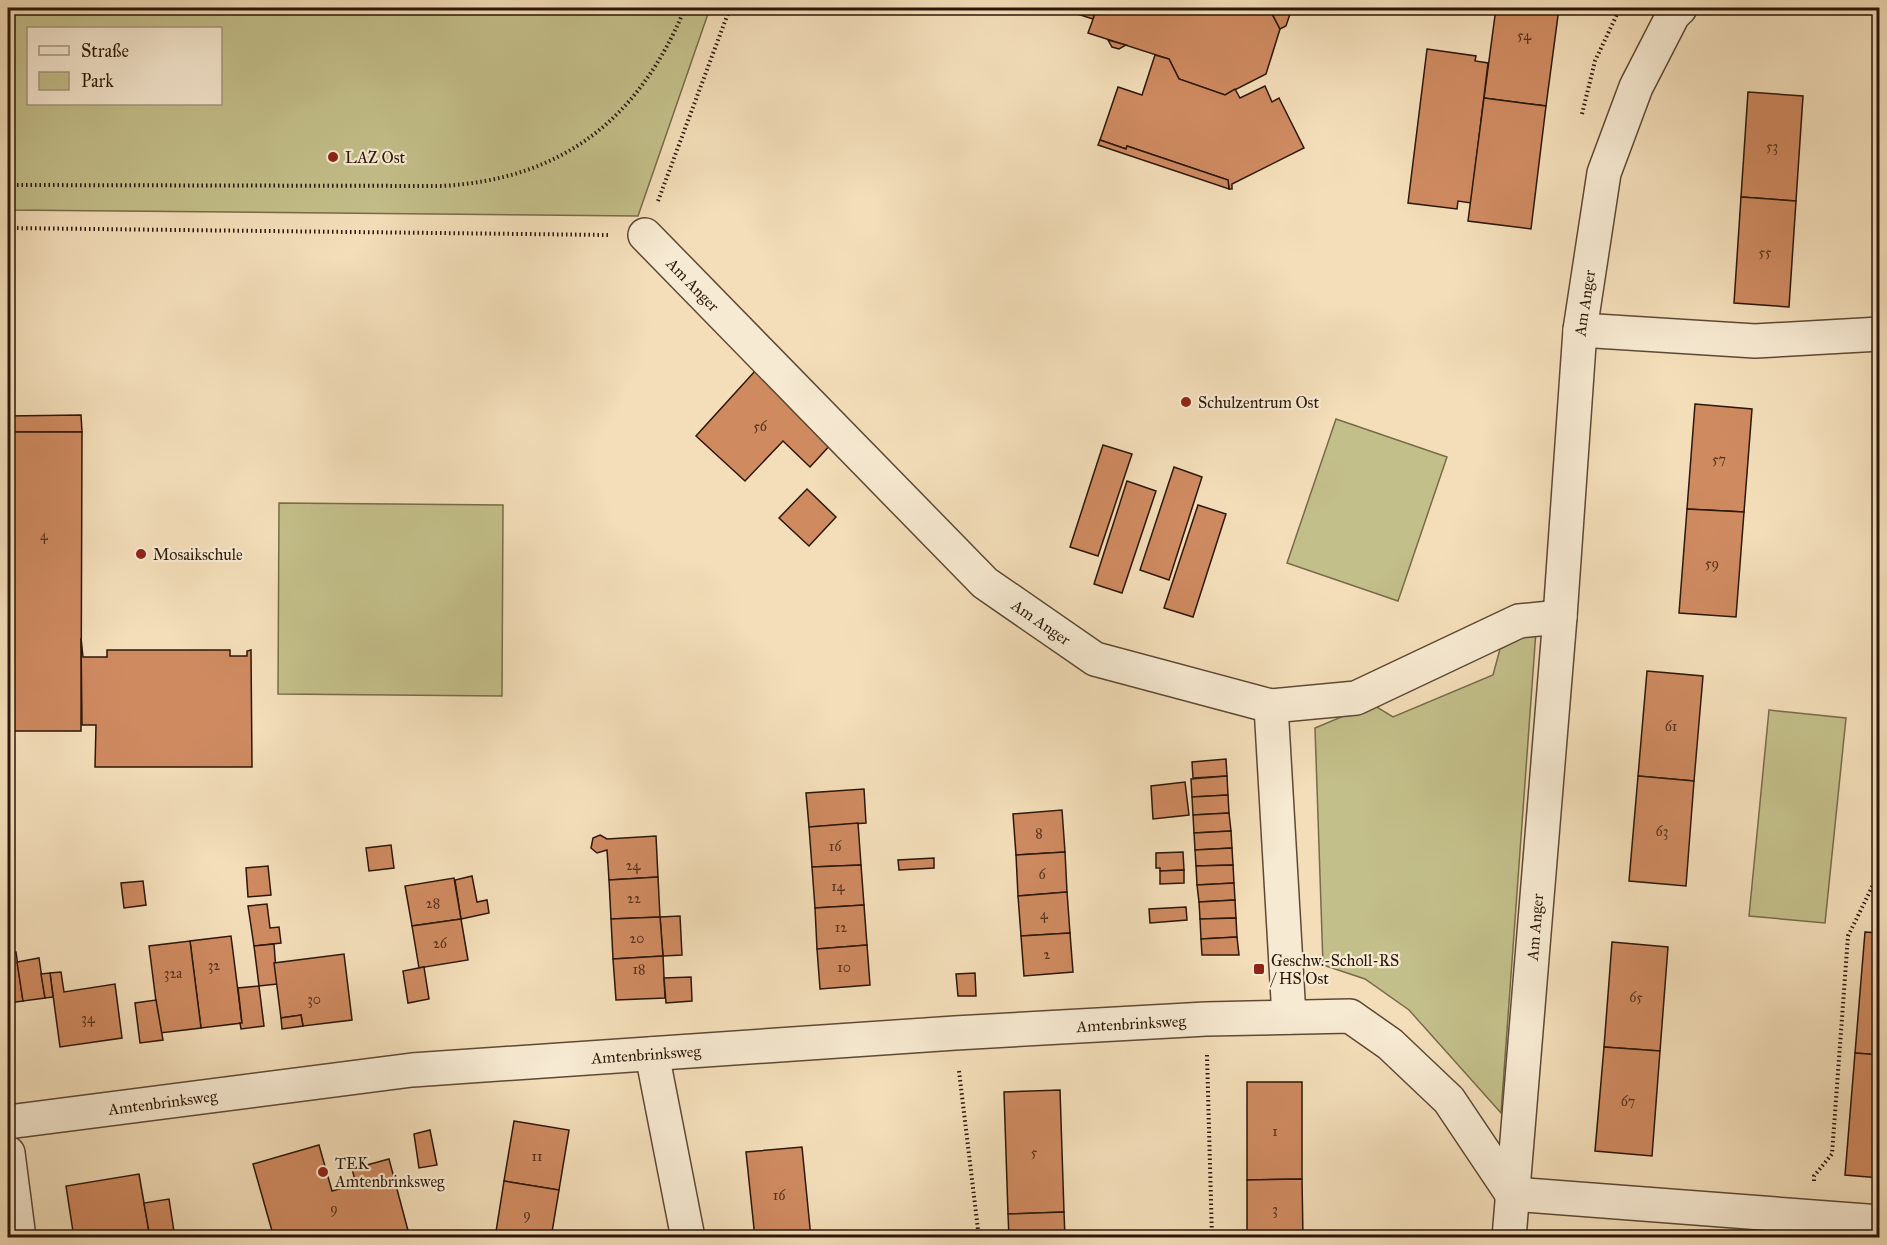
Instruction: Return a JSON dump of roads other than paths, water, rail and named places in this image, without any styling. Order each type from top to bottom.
[{"type":"street","name":"Am Anger","points":[[1509,1238],[1560,617],[1580,330],[1604,173],[1636,87],[1673,15],[1680,8]]},
{"type":"street","name":"Am Anger","points":[[645,235],[985,583],[1095,659],[1271,706],[1356,698],[1519,621],[1560,617]]},
{"type":"street","points":[[1580,330],[1755,341],[1880,334]]},
{"type":"street","points":[[1271,706],[1289,1017]]},
{"type":"street","name":"Amtenbrinksweg","points":[[8,1122],[412,1070],[955,1033],[1206,1019],[1350,1016],[1390,1044],[1449,1100],[1512,1194]]},
{"type":"street","points":[[652,1054],[688,1238]]},
{"type":"street","points":[[8,1153],[19,1238]]},
{"type":"street","points":[[1512,1194],[1880,1222]]},
{"type":"place","name":"LAZ Ost","points":[[333,157]]},
{"type":"place","name":"Schulzentrum Ost","points":[[1186,402]]},
{"type":"place","name":"Mosaikschule","points":[[141,554]]},
{"type":"place","name":"Geschw.-Scholl-RS / HS Ost","points":[[1259,969]]},
{"type":"place","name":"TEK Amtenbrinksweg","points":[[323,1172]]}]
